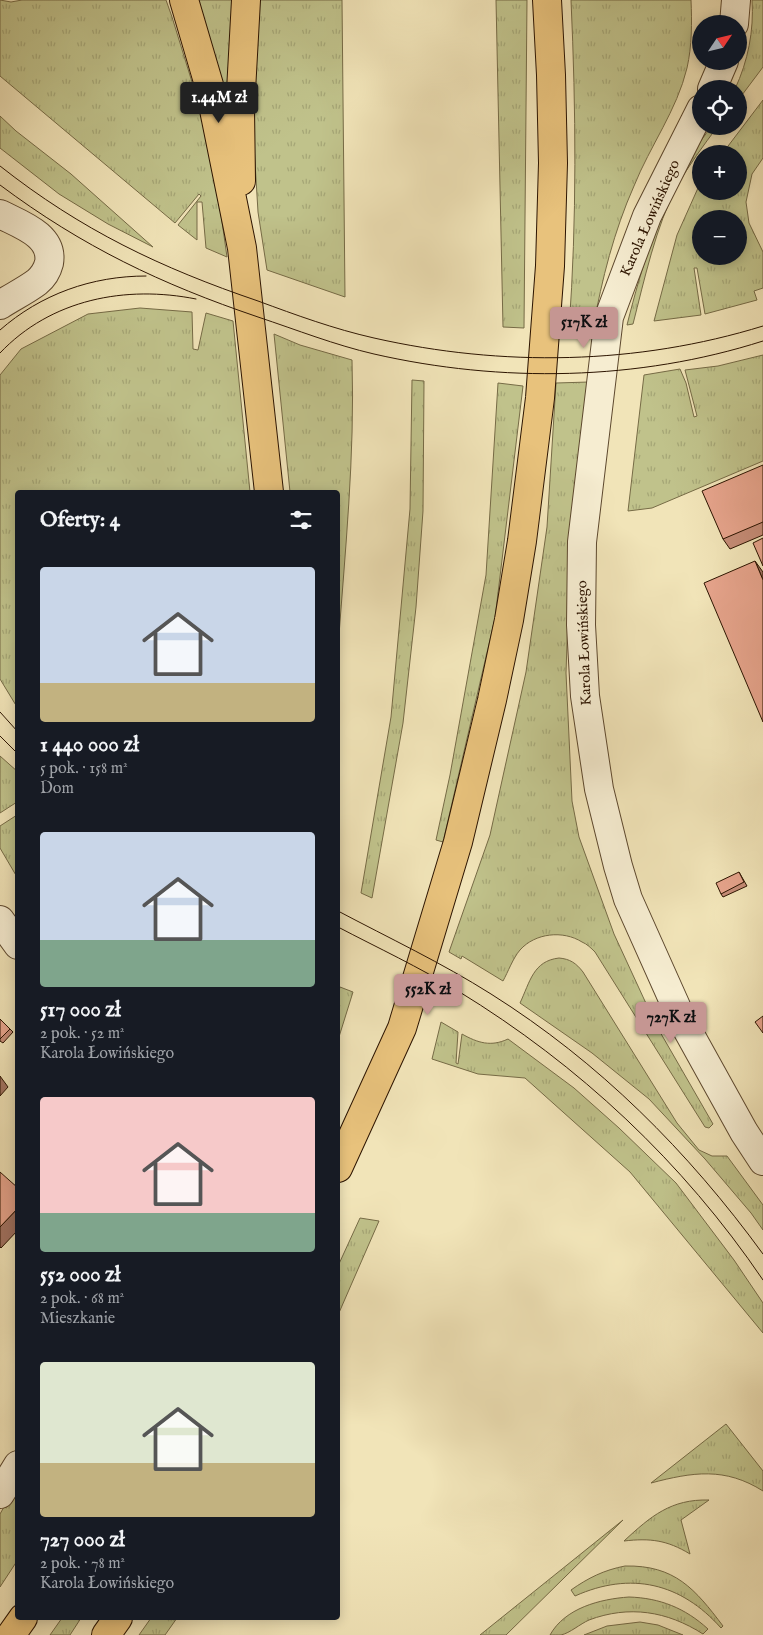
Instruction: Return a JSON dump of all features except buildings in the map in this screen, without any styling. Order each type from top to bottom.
[{"type":"main road","points":[[184,0],[209,84],[242,248],[270,490]]},
{"type":"main road","points":[[242,248],[240,109],[246,0]]},
{"type":"main road","points":[[340,1164],[402,1028],[458,842],[509,620],[522,541],[540,398],[550,266],[553,163],[547,0]]},
{"type":"main road","points":[[11,1635],[22,1620]]},
{"type":"main road","points":[[106,1635],[117,1620]]},
{"type":"street","name":"Karola Łowińskiego","points":[[692,127],[647,216],[609,317],[582,542],[581,625],[585,696],[599,789],[628,899],[683,1022],[734,1115],[763,1162]]},
{"type":"street","points":[[0,214],[39,236],[49,250],[50,260],[43,276],[0,305]]},
{"type":"street","points":[[0,920],[15,941]]},
{"type":"street","points":[[0,1494],[15,1469]]},
{"type":"green space","points":[[0,0],[11,2],[22,0],[166,0],[192,82],[214,165],[227,257],[206,248],[202,202],[197,202],[197,240],[178,225],[201,196],[199,194],[175,223],[0,76]]},
{"type":"green space","points":[[198,0],[235,0],[229,106]]},
{"type":"green space","points":[[258,0],[342,0],[345,297],[267,270],[258,212],[253,129]]},
{"type":"green space","points":[[496,0],[527,0],[524,328],[503,327]]},
{"type":"green space","points":[[571,0],[691,0],[691,43],[687,68],[677,99],[640,171],[620,220],[600,291],[593,328],[569,329],[572,288],[575,164]]},
{"type":"green space","points":[[752,0],[763,0],[763,67],[747,88],[747,80],[738,80],[742,70],[748,70],[748,50],[752,23]]},
{"type":"green space","points":[[763,100],[763,158],[752,174],[747,197],[747,145],[729,145],[736,135],[747,135],[747,121]]},
{"type":"green space","points":[[0,116],[71,174],[153,247],[108,224],[59,194],[0,148]]},
{"type":"green space","points":[[705,135],[711,135],[704,145],[698,145]]},
{"type":"green space","points":[[692,154],[692,162],[677,186],[663,218],[651,254],[633,324],[627,325],[652,239],[669,198]]},
{"type":"green space","points":[[693,200],[746,200],[749,223],[763,252],[763,288],[754,291],[757,300],[705,314],[697,268],[694,268],[701,315],[654,321],[677,235]]},
{"type":"green space","points":[[140,308],[192,312],[193,349],[198,350],[206,313],[233,321],[250,490],[15,490],[15,704],[0,679],[0,375],[21,349],[88,314]]},
{"type":"green space","points":[[274,334],[300,345],[352,360],[351,468],[340,621],[340,490],[290,490]]},
{"type":"green space","points":[[763,355],[763,461],[652,508],[628,511],[644,375],[680,369],[686,383],[694,417],[697,416],[685,370],[718,366]]},
{"type":"green space","points":[[412,380],[424,381],[423,511],[416,607],[403,723],[372,898],[361,893],[391,717],[410,509]]},
{"type":"green space","points":[[589,382],[571,523],[566,673],[572,801],[579,837],[614,934],[656,1025],[713,1124],[709,1128],[705,1127],[595,952],[586,944],[574,938],[558,935],[550,935],[533,940],[517,953],[503,981],[462,956],[461,959],[449,952],[490,835],[526,672],[547,527],[556,383]]},
{"type":"green space","points":[[498,383],[523,386],[495,618],[443,842],[436,840],[450,775],[486,575]]},
{"type":"green space","points":[[0,756],[15,769],[15,803],[0,813]]},
{"type":"green space","points":[[15,816],[15,874],[0,848],[0,826]]},
{"type":"green space","points":[[559,958],[573,962],[583,972],[677,1123],[699,1150],[712,1156],[727,1156],[763,1205],[763,1230],[705,1159],[649,1099],[592,1053],[520,1003],[530,980],[538,968],[543,963]]},
{"type":"green space","points":[[340,987],[353,992],[340,1034]]},
{"type":"green space","points":[[441,1022],[458,1032],[456,1063],[458,1064],[462,1034],[485,1043],[496,1043],[508,1039],[574,1088],[676,1183],[734,1260],[763,1303],[763,1333],[630,1172],[525,1078],[478,1074],[432,1059]]},
{"type":"green space","points":[[360,1218],[379,1221],[340,1310],[340,1262]]},
{"type":"green space","points":[[726,1424],[763,1471],[763,1491],[735,1478],[708,1474],[681,1476],[651,1483]]},
{"type":"green space","points":[[15,1488],[15,1564],[0,1587],[0,1514]]},
{"type":"green space","points":[[709,1500],[681,1520],[690,1554],[682,1549],[658,1541],[624,1541],[643,1524],[662,1511],[683,1502]]},
{"type":"green space","points":[[623,1520],[506,1635],[480,1635]]},
{"type":"green space","points":[[625,1566],[642,1567],[671,1575],[693,1590],[723,1626],[721,1628],[689,1600],[654,1586],[635,1583],[616,1584],[596,1588],[575,1596],[571,1590],[596,1575]]},
{"type":"green space","points":[[629,1597],[662,1602],[690,1615],[708,1629],[703,1634],[676,1620],[648,1613],[633,1612],[604,1615],[589,1620],[564,1634],[550,1635],[565,1618],[584,1607],[607,1600]]},
{"type":"green space","points":[[61,1620],[80,1620],[70,1635],[50,1635]]},
{"type":"green space","points":[[150,1620],[176,1620],[165,1635],[139,1635]]},
{"type":"green space","points":[[640,1622],[658,1625],[683,1635],[584,1635],[607,1626]]},
{"type":"tram line","points":[[0,166],[30,189],[61,209],[92,228],[155,261],[222,288],[301,316],[374,338],[471,354],[569,358],[618,355],[667,348],[715,339],[763,326]]},
{"type":"tram line","points":[[0,185],[62,227],[124,262],[156,277],[258,317],[330,342],[374,354],[471,370],[569,373],[667,364],[716,354],[763,341]]},
{"type":"tram line","points":[[0,330],[33,306],[68,290],[106,279],[146,276]]},
{"type":"tram line","points":[[0,353],[20,335],[42,320],[66,308],[91,300],[143,294],[170,295],[196,299]]},
{"type":"tram line","points":[[0,712],[15,729]]},
{"type":"tram line","points":[[0,736],[15,751]]},
{"type":"tram line","points":[[340,912],[435,961],[491,994],[531,1020],[569,1049],[605,1079],[672,1144],[704,1179],[763,1254]]},
{"type":"tram line","points":[[340,928],[458,991],[503,1020],[587,1084],[626,1119],[699,1195],[763,1280]]}]
